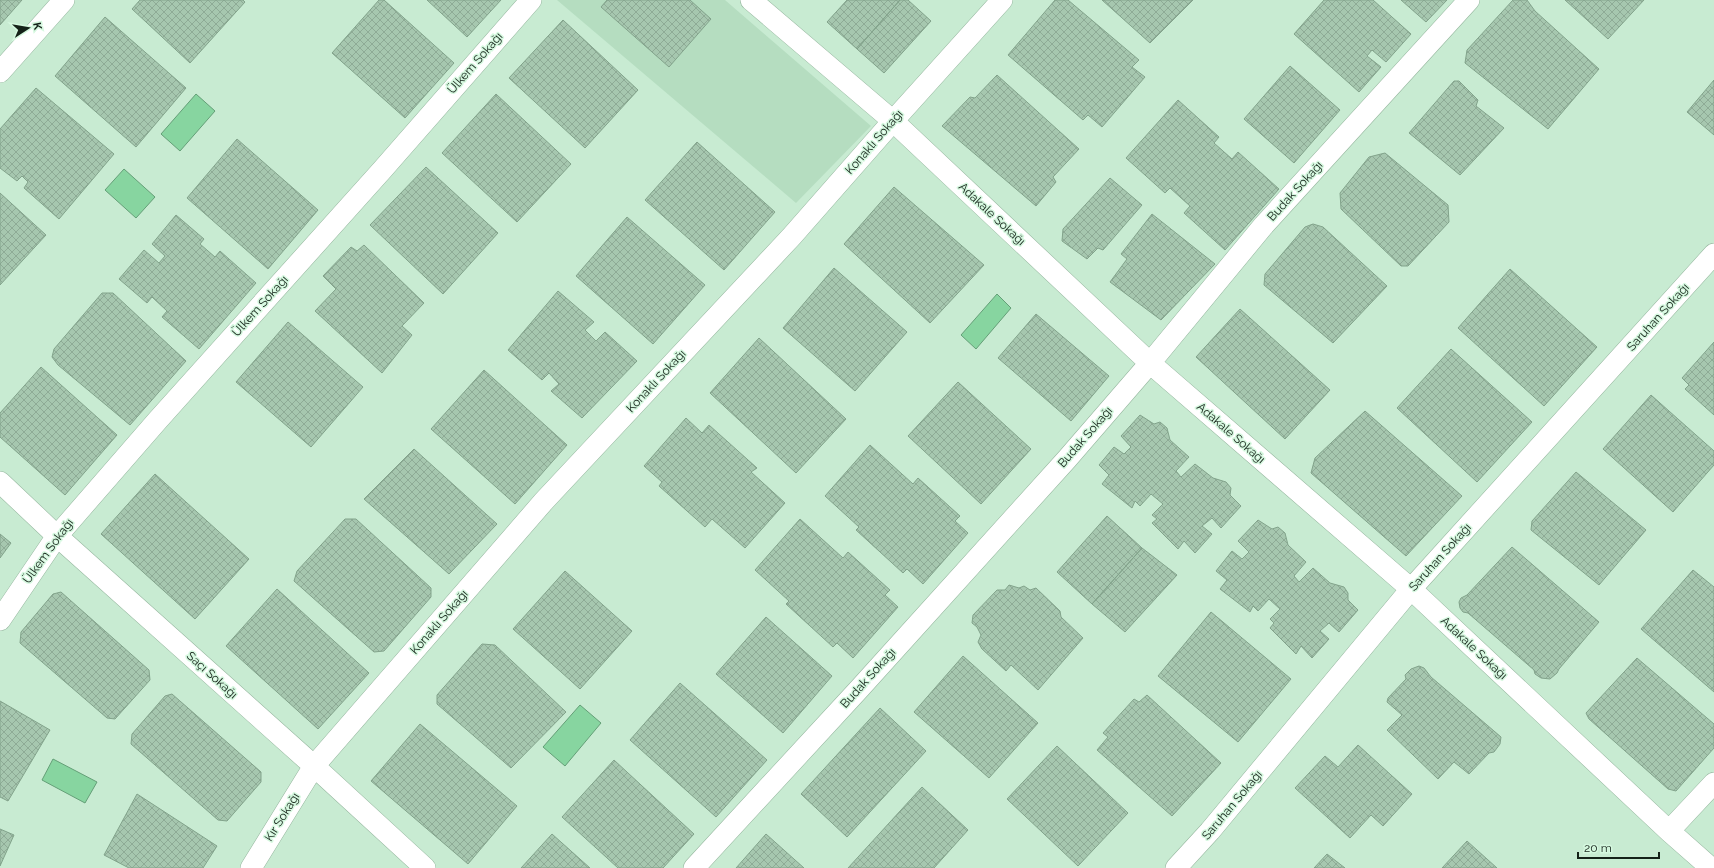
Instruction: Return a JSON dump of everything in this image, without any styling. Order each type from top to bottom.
[{"type":"street","points":[[0,72],[64,0]]},
{"type":"street","name":"Ülkem Sokağı","points":[[0,620],[57,536],[157,421],[531,0]]},
{"type":"street","name":"Adakale Sokağı","points":[[751,0],[893,121],[1150,363],[1411,589],[1669,831],[1711,868]]},
{"type":"street","name":"Konaklı Sokağı","points":[[314,766],[544,501],[792,236],[1002,0]]},
{"type":"street","name":"Budak Sokağı","points":[[694,868],[865,682],[1061,464],[1150,363],[1264,225],[1469,0]]},
{"type":"street","name":"Saruhan Sokağı","points":[[1176,868],[1210,831],[1411,589],[1714,254]]},
{"type":"street","name":"Saçı Sokağı","points":[[0,482],[57,536],[314,766],[424,868]]},
{"type":"street","name":"Kır Sokağı","points":[[251,868],[314,766]]},
{"type":"street","points":[[1669,831],[1714,783]]},
{"type":"shaded area","points":[[557,0],[725,0],[871,126],[796,203]]},
{"type":"shaded area","points":[[196,94],[215,111],[180,151],[161,134]]},
{"type":"shaded area","points":[[124,169],[155,197],[136,218],[105,190]]},
{"type":"shaded area","points":[[997,294],[1011,308],[976,349],[961,335]]},
{"type":"shaded area","points":[[580,705],[601,723],[565,766],[543,747]]},
{"type":"shaded area","points":[[53,759],[97,782],[85,803],[42,780]]},
{"type":"building","points":[[0,0],[22,0],[0,25]]},
{"type":"building","points":[[140,0],[243,0],[245,2],[190,63],[132,9]]},
{"type":"building","points":[[379,0],[384,0],[454,63],[405,118],[332,53]]},
{"type":"building","points":[[427,0],[501,0],[467,37]]},
{"type":"building","points":[[607,0],[690,0],[711,19],[669,67],[601,7]]},
{"type":"building","points":[[847,0],[900,0],[857,49],[827,22]]},
{"type":"building","points":[[900,0],[908,0],[931,21],[884,73],[857,49]]},
{"type":"building","points":[[1055,0],[1068,0],[1139,60],[1132,67],[1145,77],[1102,127],[1088,115],[1083,120],[1008,55]]},
{"type":"building","points":[[1102,0],[1193,0],[1150,43]]},
{"type":"building","points":[[1324,0],[1373,0],[1411,34],[1386,62],[1372,50],[1367,56],[1381,67],[1359,92],[1294,34]]},
{"type":"building","points":[[1401,0],[1447,0],[1426,22]]},
{"type":"building","points":[[1513,0],[1527,0],[1535,11],[1599,69],[1548,129],[1465,63],[1467,50]]},
{"type":"building","points":[[1565,0],[1644,0],[1608,39]]},
{"type":"building","points":[[105,17],[186,88],[136,147],[55,76]]},
{"type":"building","points":[[563,20],[638,90],[585,148],[509,78]]},
{"type":"building","points":[[1290,66],[1340,110],[1294,163],[1244,119]]},
{"type":"building","points":[[997,75],[1079,149],[1053,177],[1056,182],[1036,206],[942,126],[970,97],[975,98]]},
{"type":"building","points":[[1714,80],[1714,135],[1687,112]]},
{"type":"building","points":[[1454,81],[1459,81],[1478,100],[1476,106],[1504,128],[1460,175],[1409,133]]},
{"type":"building","points":[[36,88],[114,154],[59,219],[24,188],[28,182],[22,176],[17,181],[0,168],[0,129]]},
{"type":"building","points":[[496,94],[571,164],[517,222],[442,153]]},
{"type":"building","points":[[1178,100],[1219,137],[1214,143],[1232,159],[1238,152],[1279,189],[1225,250],[1184,213],[1190,206],[1170,188],[1165,193],[1126,158]]},
{"type":"building","points":[[237,139],[318,210],[268,269],[187,198]]},
{"type":"building","points":[[697,142],[775,212],[724,270],[645,200]]},
{"type":"building","points":[[1385,153],[1448,205],[1449,222],[1408,266],[1401,266],[1341,209],[1340,193],[1369,157]]},
{"type":"building","points":[[426,167],[498,233],[443,294],[370,225]]},
{"type":"building","points":[[1110,178],[1142,205],[1103,250],[1098,248],[1087,259],[1062,241],[1063,229]]},
{"type":"building","points":[[894,187],[984,265],[930,323],[844,244]]},
{"type":"building","points":[[0,193],[46,235],[0,285]]},
{"type":"building","points":[[1152,214],[1215,264],[1161,320],[1110,282],[1127,259],[1121,254]]},
{"type":"building","points":[[176,215],[204,239],[200,244],[215,257],[220,251],[256,283],[199,349],[162,317],[167,311],[152,297],[147,303],[119,279],[144,250],[159,263],[165,256],[152,244]]},
{"type":"building","points":[[627,217],[705,285],[653,344],[576,276]]},
{"type":"building","points":[[1313,224],[1323,227],[1387,286],[1333,343],[1264,285],[1265,274],[1305,227]]},
{"type":"building","points":[[364,245],[424,303],[402,326],[412,335],[382,373],[315,311],[336,289],[323,276],[351,247],[357,251]]},
{"type":"building","points":[[834,268],[907,332],[855,391],[783,328]]},
{"type":"building","points":[[1510,269],[1597,347],[1544,406],[1458,328]]},
{"type":"building","points":[[558,291],[594,322],[585,330],[596,341],[605,332],[637,361],[582,418],[551,391],[559,384],[549,373],[542,380],[508,350]]},
{"type":"building","points":[[102,293],[113,293],[186,361],[130,425],[58,365],[52,357],[54,349]]},
{"type":"building","points":[[1240,309],[1330,390],[1285,439],[1196,357]]},
{"type":"building","points":[[1036,314],[1109,376],[1071,421],[998,358]]},
{"type":"building","points":[[288,322],[363,387],[311,447],[236,382]]},
{"type":"building","points":[[759,338],[846,419],[796,473],[710,393]]},
{"type":"building","points":[[1714,342],[1714,415],[1685,389],[1689,385],[1682,378]]},
{"type":"building","points":[[1451,349],[1532,422],[1477,482],[1397,408]]},
{"type":"building","points":[[41,367],[117,435],[65,495],[0,437],[0,413]]},
{"type":"building","points":[[484,370],[567,445],[515,504],[431,429]]},
{"type":"building","points":[[958,382],[1031,449],[981,504],[908,436]]},
{"type":"building","points":[[1651,395],[1714,451],[1714,465],[1673,512],[1603,449]]},
{"type":"building","points":[[1365,411],[1462,496],[1406,556],[1311,473],[1315,458]]},
{"type":"building","points":[[1140,415],[1154,424],[1160,422],[1167,428],[1170,440],[1189,457],[1176,471],[1181,477],[1195,464],[1213,478],[1226,482],[1231,488],[1230,495],[1241,506],[1221,528],[1212,518],[1202,526],[1212,534],[1195,553],[1184,541],[1178,549],[1152,523],[1157,519],[1152,515],[1163,504],[1151,494],[1140,506],[1135,501],[1132,508],[1102,484],[1109,475],[1099,465],[1114,447],[1124,454],[1131,447],[1121,436]]},
{"type":"building","points":[[686,418],[702,433],[709,425],[757,468],[751,472],[785,503],[745,548],[712,519],[705,527],[659,486],[662,482],[644,466]]},
{"type":"building","points":[[870,445],[913,484],[918,478],[960,516],[955,521],[968,533],[923,584],[907,569],[903,573],[856,530],[859,527],[825,496]]},
{"type":"building","points":[[414,449],[497,524],[449,574],[364,499]]},
{"type":"building","points":[[1576,472],[1646,530],[1599,585],[1531,530],[1532,521]]},
{"type":"building","points":[[155,474],[249,559],[195,619],[101,534]]},
{"type":"building","points":[[1107,516],[1142,548],[1092,604],[1057,572]]},
{"type":"building","points":[[345,519],[356,519],[431,588],[431,597],[384,651],[374,652],[294,581],[297,571]]},
{"type":"building","points":[[800,519],[843,558],[848,552],[890,590],[885,595],[898,607],[853,658],[837,643],[833,647],[786,604],[789,601],[755,570]]},
{"type":"building","points":[[1258,520],[1272,529],[1278,527],[1285,533],[1288,545],[1306,562],[1294,576],[1299,582],[1313,568],[1330,583],[1344,587],[1348,593],[1348,600],[1358,610],[1339,632],[1329,623],[1320,631],[1329,639],[1312,658],[1301,646],[1296,654],[1270,628],[1274,623],[1270,619],[1280,609],[1269,599],[1258,611],[1253,606],[1250,612],[1220,589],[1227,580],[1216,571],[1232,551],[1242,559],[1249,552],[1238,541]]},
{"type":"building","points":[[0,534],[11,543],[0,558]]},
{"type":"building","points":[[1512,547],[1599,622],[1557,673],[1550,679],[1541,678],[1535,674],[1534,670],[1468,613],[1463,612],[1460,608],[1459,602],[1461,598],[1467,595]]},
{"type":"building","points":[[1142,548],[1177,575],[1125,632],[1092,604]]},
{"type":"building","points":[[1693,570],[1714,587],[1714,692],[1641,629]]},
{"type":"building","points":[[565,571],[632,631],[580,689],[513,629]]},
{"type":"building","points":[[1009,585],[1019,588],[1024,586],[1030,590],[1036,588],[1060,611],[1061,617],[1083,638],[1038,690],[1011,665],[1006,671],[982,649],[978,642],[981,635],[977,627],[972,623],[973,615],[997,590],[1005,590]]},
{"type":"building","points":[[277,589],[369,673],[318,729],[226,646]]},
{"type":"building","points":[[61,592],[149,670],[150,680],[115,719],[107,718],[20,643],[21,632],[53,594]]},
{"type":"building","points":[[1211,612],[1291,679],[1238,742],[1158,676]]},
{"type":"building","points":[[766,617],[832,676],[783,733],[716,674]]},
{"type":"building","points":[[482,644],[495,645],[566,712],[511,768],[437,704],[437,695]]},
{"type":"building","points":[[963,656],[1038,723],[989,778],[914,712]]},
{"type":"building","points":[[1637,658],[1714,724],[1714,748],[1676,791],[1668,789],[1589,719],[1586,713]]},
{"type":"building","points":[[1419,666],[1424,668],[1431,677],[1501,737],[1500,744],[1494,752],[1489,753],[1469,774],[1454,762],[1438,779],[1387,730],[1402,715],[1387,702],[1388,698],[1406,679],[1405,675],[1411,669]]},
{"type":"building","points":[[680,683],[767,760],[716,817],[630,740]]},
{"type":"building","points":[[172,694],[261,772],[261,782],[227,821],[218,820],[131,744],[132,734],[165,696]]},
{"type":"building","points":[[1147,695],[1221,763],[1172,816],[1097,750],[1108,737],[1103,733],[1134,699],[1139,702]]},
{"type":"building","points":[[0,701],[50,730],[8,801],[0,797]]},
{"type":"building","points":[[880,708],[926,751],[847,837],[801,794]]},
{"type":"building","points":[[420,724],[517,806],[468,864],[371,781]]},
{"type":"building","points":[[1358,745],[1412,794],[1383,826],[1371,815],[1350,838],[1295,788],[1325,756],[1338,767]]},
{"type":"building","points":[[1057,746],[1128,813],[1078,866],[1007,799]]},
{"type":"building","points":[[614,760],[694,834],[663,868],[618,868],[562,817]]},
{"type":"building","points":[[922,787],[968,830],[934,868],[848,868]]},
{"type":"building","points":[[137,794],[217,846],[203,868],[129,868],[104,855]]},
{"type":"building","points":[[0,829],[14,835],[0,866]]},
{"type":"building","points":[[552,834],[590,868],[521,868]]},
{"type":"building","points":[[766,834],[804,868],[736,868]]},
{"type":"building","points":[[1467,841],[1497,868],[1442,868]]},
{"type":"building","points":[[1327,854],[1345,868],[1314,868]]}]
